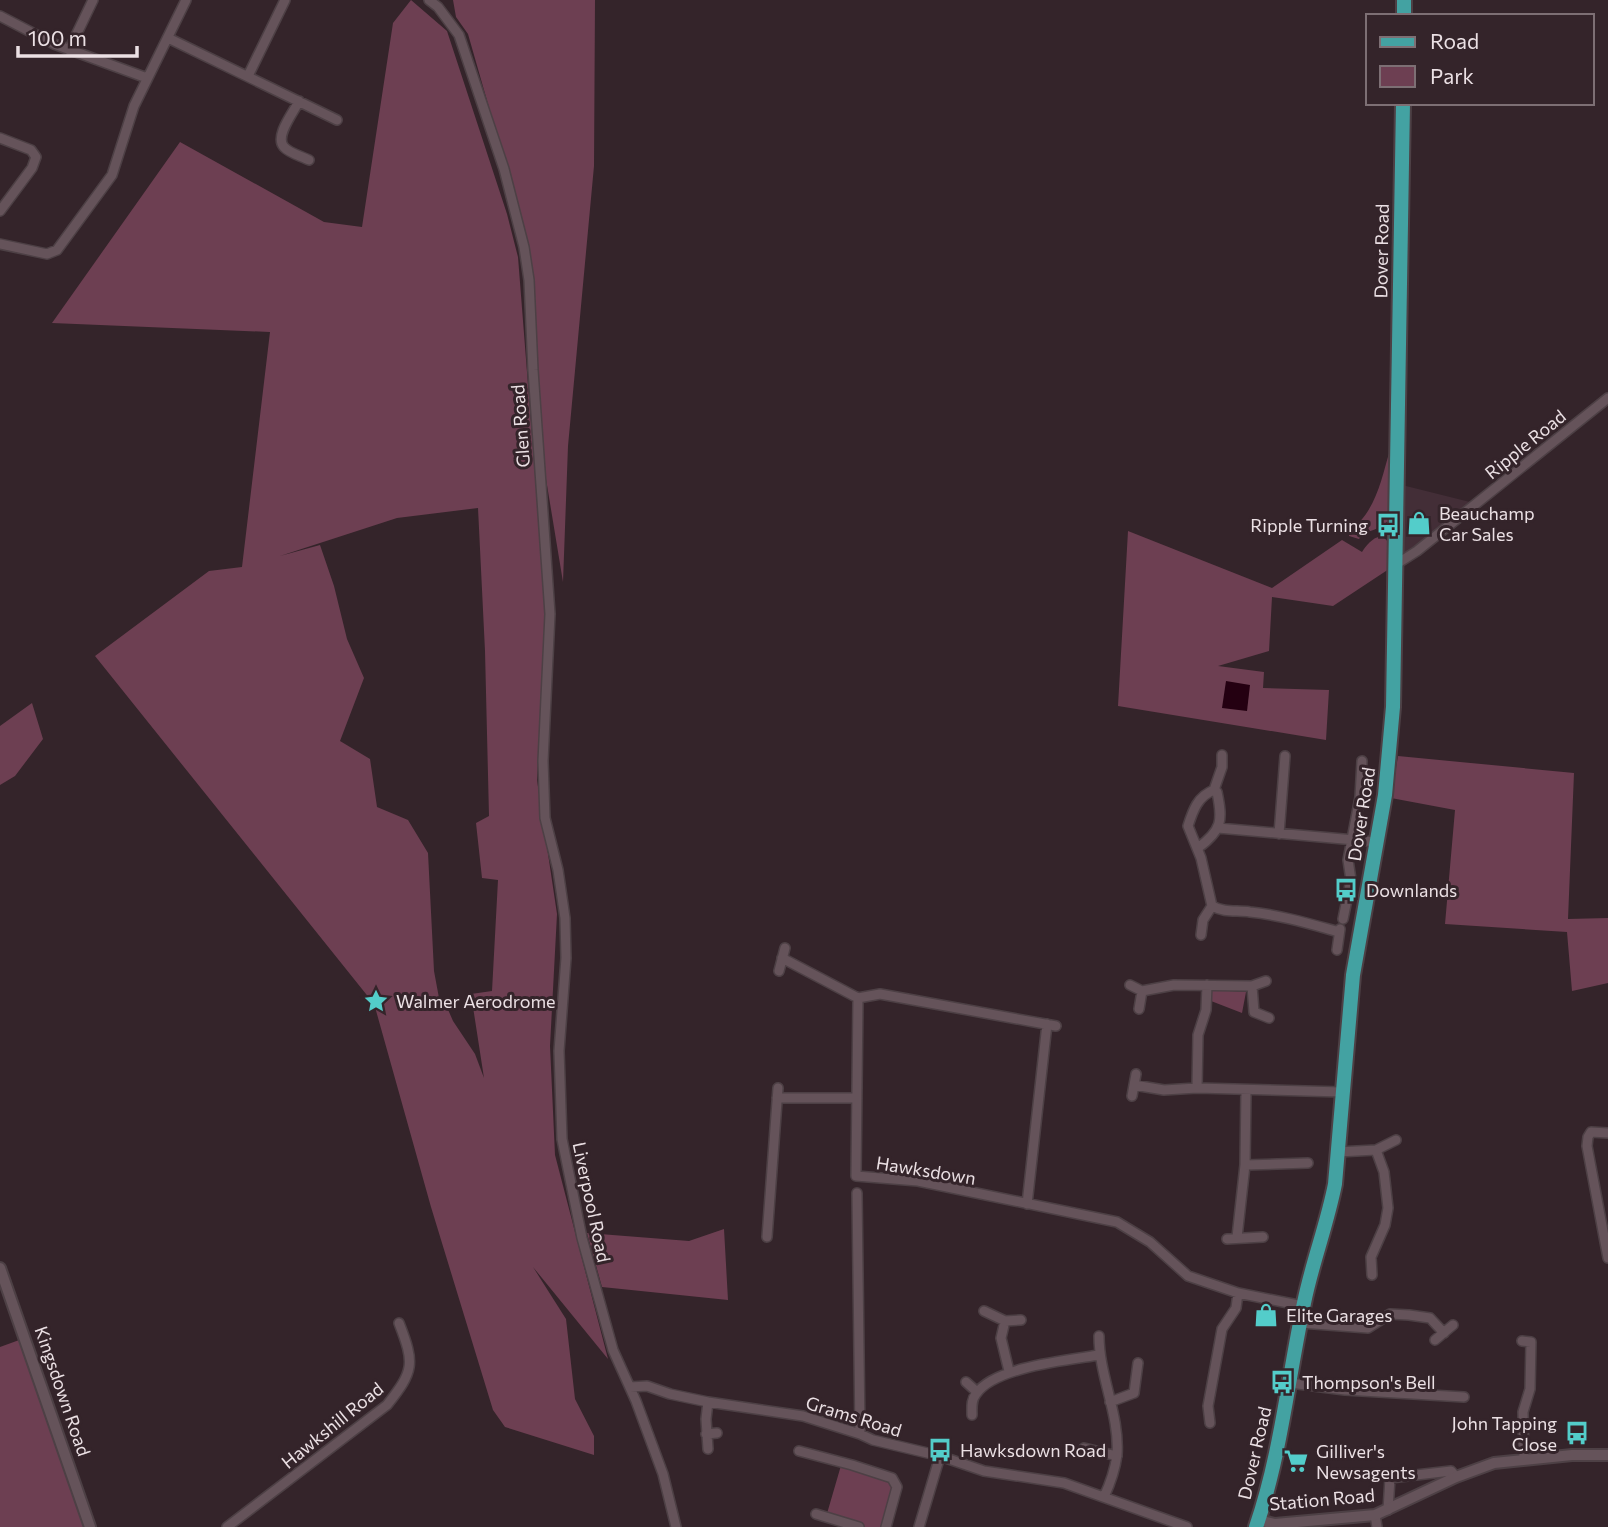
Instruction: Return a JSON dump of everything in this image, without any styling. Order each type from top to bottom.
[{"type":"main road","name":"Dover Road","points":[[1257,1524],[1275,1459],[1303,1306],[1330,1208],[1339,1152],[1354,963],[1385,795],[1392,729],[1403,105]]},
{"type":"street","points":[[69,50],[93,0]]},
{"type":"street","points":[[0,244],[47,254],[57,250],[113,175],[126,127],[186,0]]},
{"type":"street","points":[[248,76],[285,0]]},
{"type":"street","name":"Glen Road","points":[[429,0],[444,14],[459,35],[504,169],[519,224],[527,269],[550,614],[543,780],[545,818],[558,870]]},
{"type":"street","points":[[0,16],[69,50],[147,78]]},
{"type":"street","points":[[168,38],[337,120]]},
{"type":"street","points":[[299,101],[280,141],[285,148],[309,160]]},
{"type":"street","points":[[0,138],[31,150],[36,157],[32,168],[0,211]]},
{"type":"street","name":"Ripple Road","points":[[1395,565],[1417,551],[1608,398]]},
{"type":"street","points":[[1214,790],[1222,767],[1222,755]]},
{"type":"street","points":[[1279,834],[1285,756]]},
{"type":"street","points":[[1337,950],[1351,880],[1348,860],[1360,797],[1362,761]]},
{"type":"street","points":[[1198,848],[1218,828],[1221,821],[1221,809],[1217,792],[1214,790]]},
{"type":"street","points":[[1200,935],[1203,920],[1212,906],[1198,848],[1188,825],[1194,807],[1208,792],[1214,790]]},
{"type":"street","points":[[1218,828],[1377,842]]},
{"type":"street","name":"Liverpool Road","points":[[558,870],[565,918],[566,958],[559,1051],[564,1152],[593,1279],[613,1350],[663,1474],[677,1527]]},
{"type":"street","points":[[1212,906],[1226,912],[1249,912],[1341,925]]},
{"type":"street","points":[[779,971],[785,948]]},
{"type":"street","points":[[782,958],[858,998],[880,994],[1052,1025],[1027,1204]]},
{"type":"street","points":[[1130,985],[1142,991],[1174,985],[1252,986],[1266,981]]},
{"type":"street","points":[[1197,1088],[1198,1035],[1206,1010],[1207,985]]},
{"type":"street","points":[[1252,986],[1254,1012],[1269,1018]]},
{"type":"street","points":[[1139,1009],[1142,991]]},
{"type":"street","name":"Hawksdown","points":[[858,998],[856,1176],[918,1181],[1117,1222],[1150,1242],[1188,1276],[1238,1293],[1303,1306]]},
{"type":"street","points":[[1132,1096],[1136,1074]]},
{"type":"street","points":[[1134,1085],[1164,1090],[1197,1088],[1342,1092]]},
{"type":"street","points":[[1246,1090],[1245,1164],[1232,1238],[1263,1237]]},
{"type":"street","points":[[767,1237],[778,1093],[857,1098]]},
{"type":"street","points":[[1608,1133],[1591,1132],[1587,1137],[1587,1146],[1608,1258]]},
{"type":"street","points":[[1339,1152],[1376,1150],[1396,1140]]},
{"type":"street","points":[[1372,1275],[1371,1257],[1385,1225],[1388,1208],[1384,1172],[1376,1150]]},
{"type":"street","points":[[1245,1164],[1294,1157],[1308,1163]]},
{"type":"street","points":[[857,1193],[860,1434]]},
{"type":"street","name":"Kingsdown Road","points":[[0,1268],[90,1527]]},
{"type":"street","points":[[1210,1423],[1208,1406],[1222,1329],[1236,1308],[1238,1293]]},
{"type":"street","points":[[984,1311],[1005,1321],[1021,1320]]},
{"type":"street","points":[[1301,1323],[1368,1328],[1390,1314],[1409,1315],[1430,1318],[1444,1333]]},
{"type":"street","points":[[1005,1321],[1001,1338],[1009,1371]]},
{"type":"street","name":"Hawkshill Road","points":[[227,1527],[387,1405],[405,1383],[408,1375],[410,1360],[399,1323]]},
{"type":"street","points":[[1435,1340],[1453,1325]]},
{"type":"street","points":[[1367,1340],[1368,1328]]},
{"type":"street","points":[[1099,1336],[1099,1355],[1117,1442],[1115,1470],[1104,1497]]},
{"type":"street","points":[[1522,1341],[1531,1342],[1530,1389],[1523,1412],[1524,1460]]},
{"type":"street","points":[[972,1415],[972,1403],[977,1392],[1009,1371],[1099,1355]]},
{"type":"street","points":[[1135,1393],[1138,1363]]},
{"type":"street","points":[[966,1382],[977,1392]]},
{"type":"street","points":[[1290,1383],[1345,1390],[1464,1397]]},
{"type":"street","name":"Grams Road","points":[[630,1387],[647,1386],[708,1402],[803,1416],[873,1440],[940,1456],[984,1471],[1064,1483],[1187,1527]]},
{"type":"street","points":[[1110,1402],[1135,1393]]},
{"type":"street","points":[[1135,1393],[1143,1400]]},
{"type":"street","points":[[708,1402],[708,1449]]},
{"type":"street","points":[[706,1434],[717,1433]]},
{"type":"street","points":[[1084,1448],[1116,1456]]},
{"type":"street","points":[[799,1451],[892,1478],[897,1487],[886,1527]]},
{"type":"street","name":"Station Road","points":[[1257,1524],[1375,1515],[1494,1463],[1572,1455],[1608,1455]]},
{"type":"street","points":[[919,1527],[940,1456]]},
{"type":"street","name":"Station Road","points":[[1388,1510],[1390,1478],[1451,1471],[1457,1477]]},
{"type":"street","points":[[816,1514],[859,1527]]},
{"type":"street","points":[[1375,1515],[1377,1527]]},
{"type":"shaded area","points":[[1402,485],[1470,502],[1415,549],[1402,554]]},
{"type":"shaded area","points":[[1226,681],[1250,685],[1247,711],[1222,708]]},
{"type":"green space","points":[[411,0],[447,31],[507,214],[518,257],[546,615],[537,780],[557,914],[550,1046],[555,1155],[608,1359],[533,1267],[566,1319],[575,1399],[594,1436],[594,1455],[505,1427],[493,1410],[431,1207],[375,1007],[383,1006],[381,996],[370,999],[95,656],[209,571],[242,567],[270,332],[52,323],[180,142],[324,222],[362,227],[393,23]],"holes":[[[478,508],[489,816],[476,823],[482,878],[498,880],[492,991],[471,994],[484,1078],[475,1054],[453,1021],[443,998],[439,998],[434,971],[428,853],[408,820],[377,807],[370,759],[340,741],[364,678],[347,639],[334,586],[320,545],[280,556],[397,518]]]},
{"type":"green space","points":[[453,0],[595,0],[594,166],[568,446],[563,582],[546,479],[528,244],[468,34],[456,17]]},
{"type":"green space","points":[[1390,450],[1389,519],[1383,526],[1359,539],[1349,536],[1349,531],[1366,515],[1371,505]]},
{"type":"green space","points":[[1128,531],[1272,588],[1342,540],[1362,552],[1374,539],[1386,539],[1390,550],[1389,569],[1333,606],[1272,597],[1269,651],[1218,666],[1264,672],[1263,688],[1329,690],[1326,740],[1118,706]]},
{"type":"green space","points":[[32,703],[43,739],[15,776],[0,785],[0,726]]},
{"type":"green space","points":[[1398,756],[1574,773],[1568,919],[1608,918],[1608,983],[1572,991],[1567,932],[1445,924],[1455,810],[1391,798]]},
{"type":"green space","points":[[1211,990],[1246,992],[1242,1013],[1211,1001]]},
{"type":"green space","points":[[724,1229],[728,1300],[602,1287],[587,1233],[689,1241]]},
{"type":"green space","points":[[22,1339],[84,1527],[0,1527],[0,1347]]},
{"type":"green space","points":[[842,1462],[896,1482],[886,1527],[859,1527],[826,1517]]},
{"type":"place","name":"Beauchamp Car Sales","points":[[1419,523]]},
{"type":"place","name":"Ripple Turning","points":[[1388,525]]},
{"type":"place","name":"Downlands","points":[[1346,890]]},
{"type":"place","name":"Walmer Aerodrome","points":[[376,1001]]},
{"type":"place","name":"Elite Garages","points":[[1266,1315]]},
{"type":"place","name":"Thompson's Bell","points":[[1282,1382]]},
{"type":"place","name":"John Tapping Close","points":[[1577,1433]]},
{"type":"place","name":"Hawksdown Road","points":[[940,1450]]},
{"type":"place","name":"Gilliver's Newsagents","points":[[1296,1461]]}]
